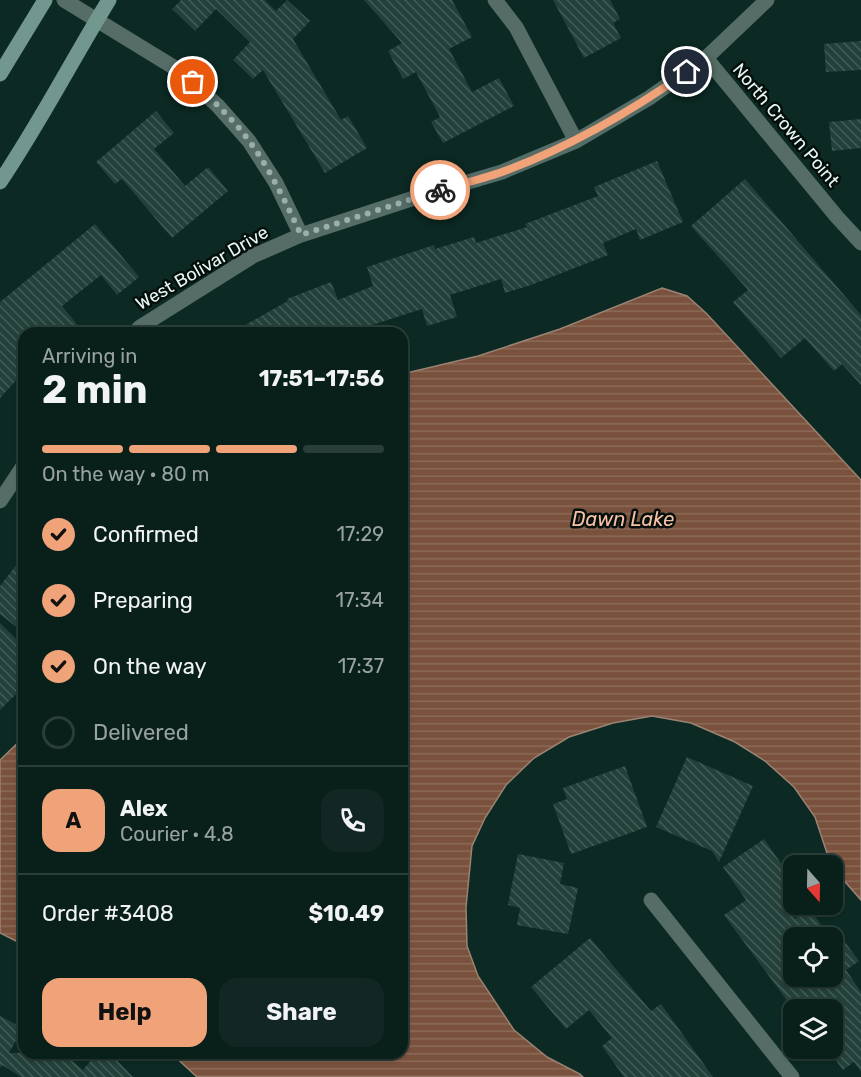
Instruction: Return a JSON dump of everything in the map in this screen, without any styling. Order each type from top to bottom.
[{"type":"street","points":[[0,74],[45,0]]},
{"type":"street","points":[[64,0],[180,71],[218,106],[249,141],[271,174],[301,235]]},
{"type":"street","points":[[0,182],[49,104],[109,0]]},
{"type":"street","points":[[495,0],[516,27],[576,141]]},
{"type":"street","name":"West Bolivar Drive","points":[[140,327],[253,256],[301,235],[502,172],[576,141],[649,98],[706,58],[767,0]]},
{"type":"street","name":"North Crown Point","points":[[706,58],[861,243]]},
{"type":"street","points":[[0,501],[18,474]]},
{"type":"street","points":[[651,900],[792,1077]]},
{"type":"water","name":"Dawn Lake","points":[[662,288],[687,296],[706,313],[861,480],[861,900],[843,879],[843,855],[828,855],[815,817],[794,787],[765,761],[735,742],[691,723],[652,716],[613,723],[569,737],[534,758],[506,785],[485,818],[472,846],[466,907],[467,946],[478,976],[514,1030],[547,1057],[583,1077],[197,1077],[178,1059],[408,1059],[408,373],[478,356],[560,329]]},
{"type":"water","points":[[18,743],[18,942],[0,933],[0,760]]},
{"type":"building","points":[[181,0],[265,0],[276,11],[287,0],[310,21],[293,39],[341,120],[348,116],[367,148],[325,173],[263,70],[253,79],[233,60],[250,42],[216,9],[195,31],[172,9]]},
{"type":"building","points":[[364,0],[452,0],[472,37],[449,49],[472,92],[499,78],[514,106],[443,143],[431,122],[440,117],[416,72],[403,79],[388,51],[402,43]]},
{"type":"building","points":[[553,0],[610,0],[620,19],[613,23],[621,38],[584,58]]},
{"type":"building","points":[[861,41],[861,70],[826,72],[824,44]]},
{"type":"building","points":[[156,111],[174,133],[154,149],[185,186],[208,167],[228,191],[172,238],[122,179],[115,184],[96,162]]},
{"type":"building","points":[[861,119],[861,148],[832,151],[829,122]]},
{"type":"building","points":[[657,161],[683,222],[640,240],[636,229],[603,243],[608,255],[531,285],[505,293],[501,279],[450,295],[457,317],[427,326],[422,309],[372,325],[373,327],[242,327],[288,301],[287,299],[331,282],[338,300],[373,286],[367,267],[434,245],[435,249],[474,237],[476,243],[527,227],[525,224],[598,196],[594,187]]},
{"type":"building","points":[[745,179],[861,315],[861,385],[842,364],[834,371],[805,338],[781,358],[733,302],[748,290],[691,226]]},
{"type":"building","points":[[95,224],[139,277],[117,295],[101,275],[62,306],[79,327],[18,327],[18,378],[0,398],[0,302]]},
{"type":"building","points":[[18,563],[18,628],[0,614],[0,586]]},
{"type":"building","points":[[0,623],[18,641],[18,692],[0,710]]},
{"type":"building","points":[[687,757],[753,786],[719,862],[712,851],[656,827]]},
{"type":"building","points":[[625,766],[647,827],[571,854],[553,804],[567,799],[563,788]]},
{"type":"building","points":[[764,839],[783,866],[783,915],[794,915],[794,919],[799,915],[814,915],[822,927],[783,927],[783,987],[843,987],[843,940],[859,961],[846,970],[861,992],[861,1072],[854,1062],[843,1070],[835,1059],[843,1059],[843,999],[786,999],[724,915],[746,900],[723,867]]},
{"type":"building","points":[[518,854],[564,863],[560,884],[578,888],[568,934],[517,925],[520,908],[508,905]]},
{"type":"building","points":[[590,938],[651,1011],[661,1004],[713,1077],[624,1077],[602,1046],[612,1038],[589,1010],[566,1029],[531,987]]},
{"type":"building","points":[[0,1016],[18,1025],[18,1037],[9,1053],[18,1053],[18,1059],[70,1059],[83,1070],[92,1059],[116,1059],[133,1077],[21,1077],[2,1065],[0,1068]]},
{"type":"way so far","points":[[193,82],[249,141],[276,183],[301,235],[440,190]]},
{"type":"route","points":[[440,190],[502,172],[576,141],[649,98],[687,72]]}]
